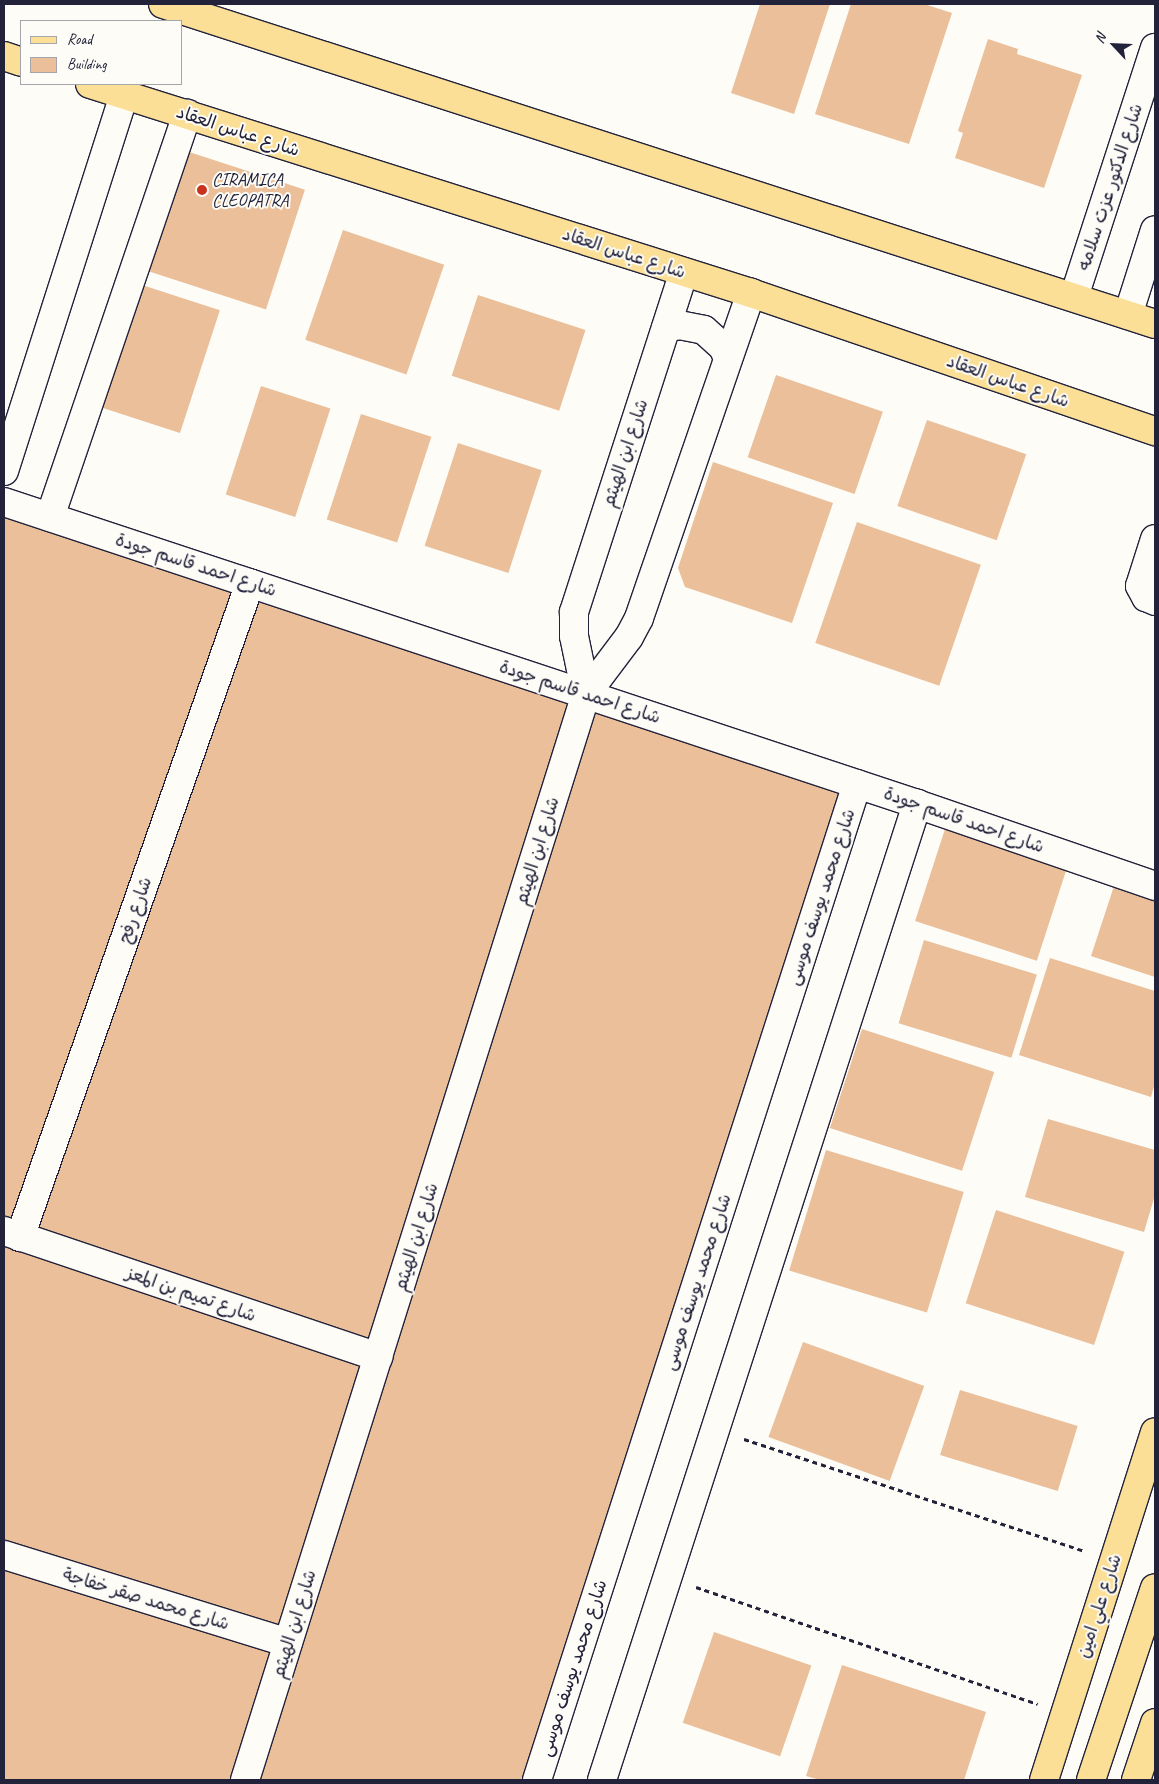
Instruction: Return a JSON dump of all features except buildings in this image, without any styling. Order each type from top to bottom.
[{"type":"main road","points":[[163,4],[1155,324]]},
{"type":"main road","points":[[4,56],[20,62]]},
{"type":"main road","name":"شارع عباس العقاد","points":[[93,85],[751,293],[1155,432]]},
{"type":"main road","name":"شارع علي امين","points":[[1044,1780],[1155,1432]]},
{"type":"main road","points":[[1091,1780],[1155,1588]]},
{"type":"main road","points":[[1136,1780],[1155,1723]]},
{"type":"street","name":"شارع الدكتور عزت سلامه","points":[[1074,297],[1155,48]]},
{"type":"street","points":[[4,471],[124,94]]},
{"type":"street","points":[[50,517],[187,114]]},
{"type":"street","points":[[1128,315],[1155,230]]},
{"type":"street","name":"شارع ابن الهيثم","points":[[586,694],[574,636],[574,612],[684,272]]},
{"type":"street","name":"شارع ابن الهيثم","points":[[245,1780],[586,694],[629,637],[639,618],[751,293]]},
{"type":"street","points":[[666,328],[679,325],[704,330],[723,347],[728,358]]},
{"type":"street","name":"شارع احمد قاسم جودة","points":[[4,502],[917,804],[1155,886]]},
{"type":"street","points":[[1155,539],[1140,586],[1146,597],[1155,600]]},
{"type":"street","name":"شارع رفح","points":[[12,1234],[250,583]]},
{"type":"street","name":"شارع محمد يوسف موسى","points":[[537,1780],[857,784]]},
{"type":"street","points":[[602,1780],[917,804]]},
{"type":"street","name":"شارع تميم بن المعز","points":[[12,1234],[378,1357]]},
{"type":"street","name":"شارع محمد صقر خفاجة","points":[[4,1555],[288,1643]]},
{"type":"path","points":[[716,1430],[1114,1560]]},
{"type":"path","points":[[667,1578],[1064,1713]]},
{"type":"place","name":"CIRAMICA CLEOPATRA","points":[[202,190]]}]
